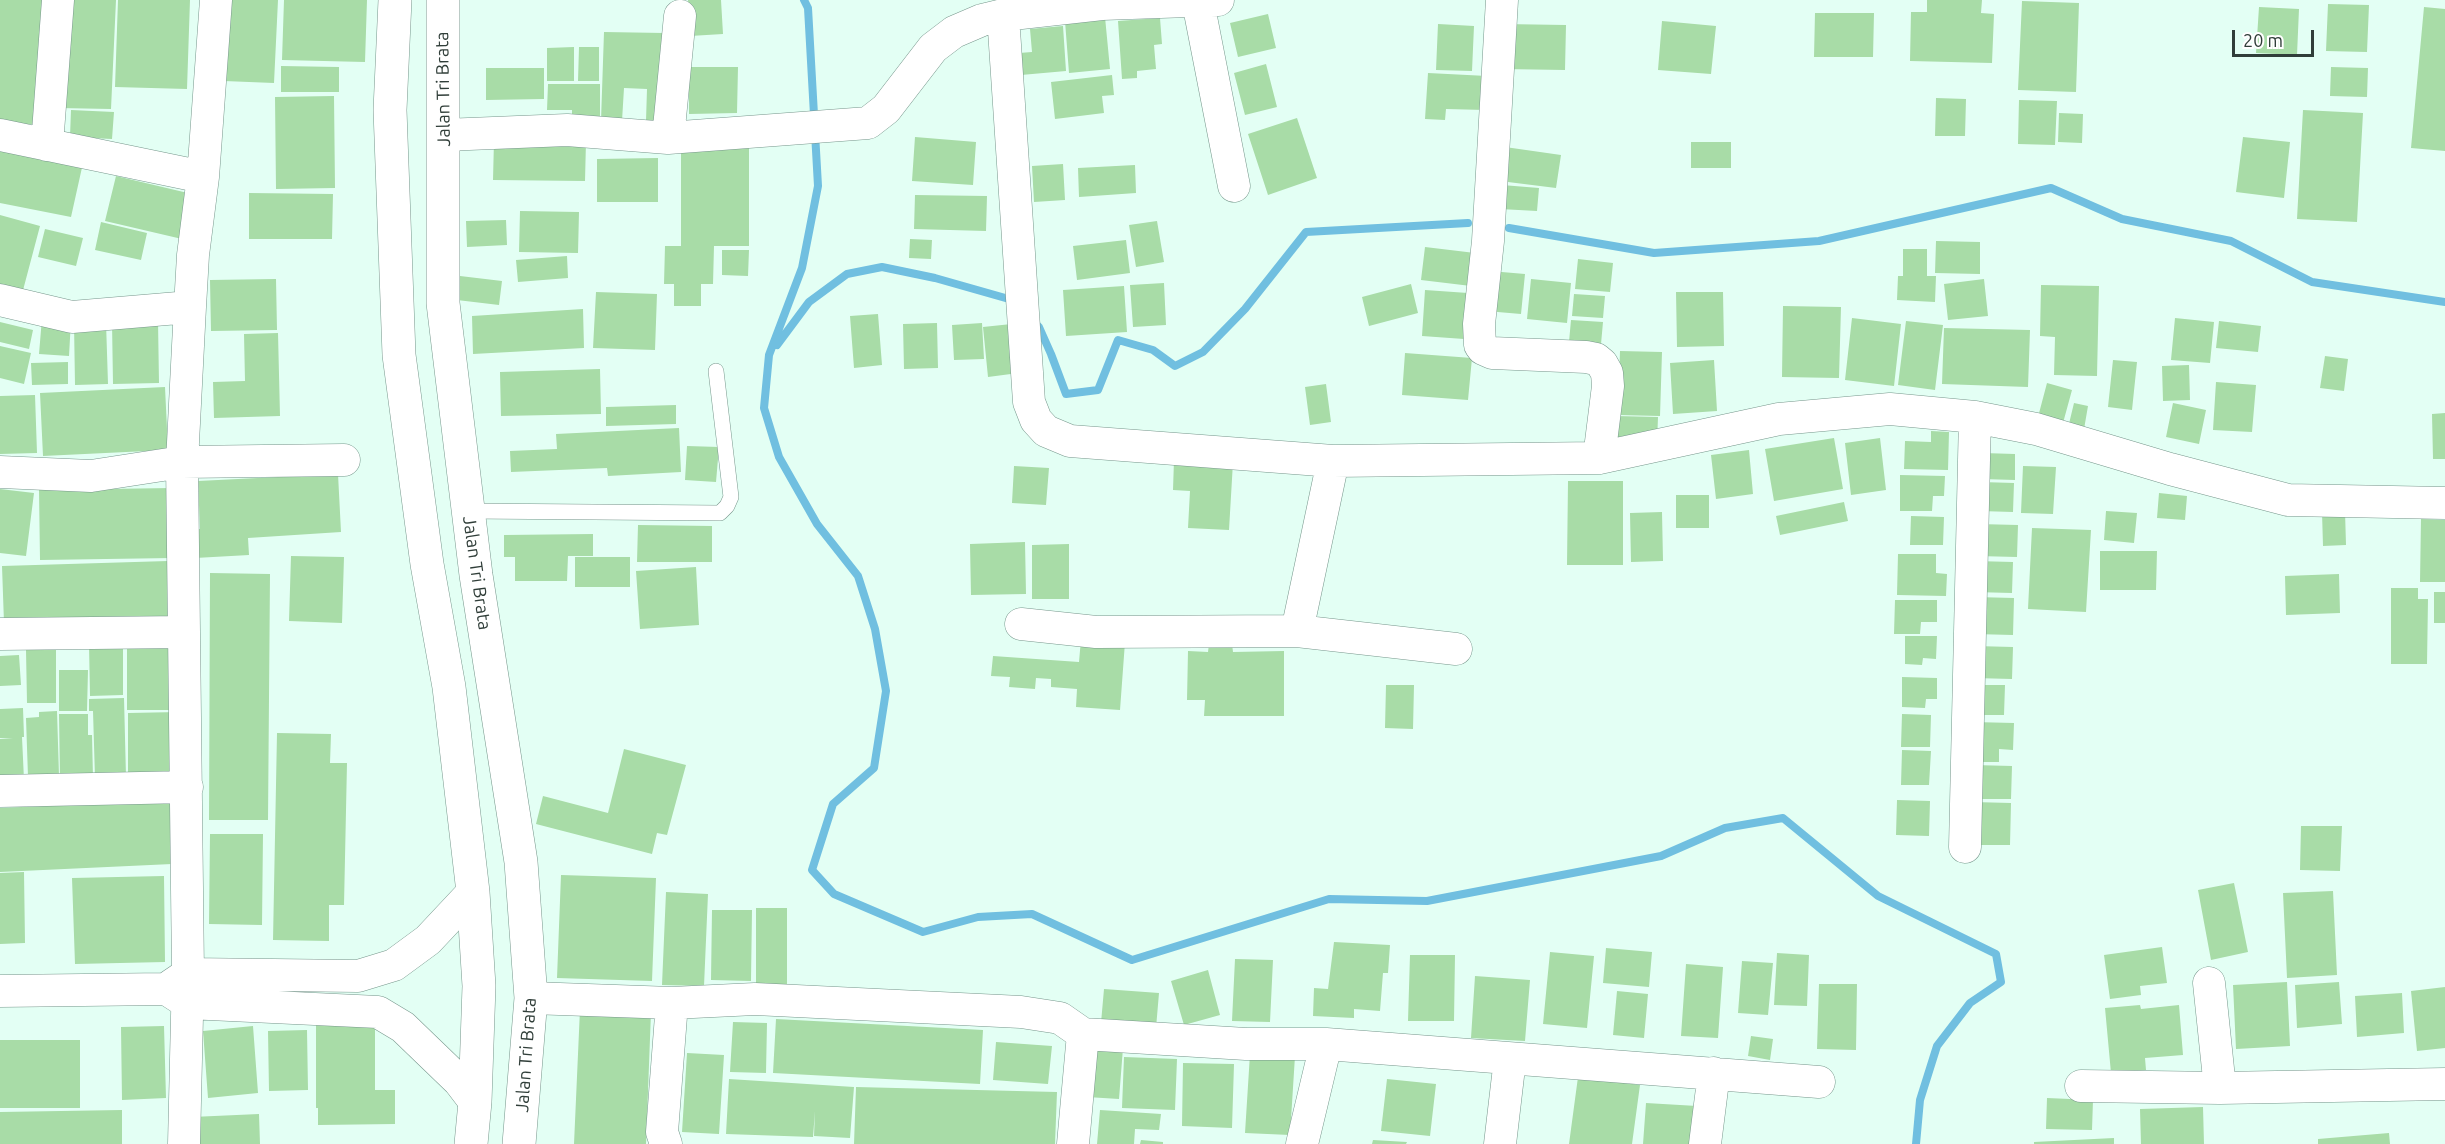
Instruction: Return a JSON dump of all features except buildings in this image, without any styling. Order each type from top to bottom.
[{"type":"street","points":[[47,145],[58,0]]},
{"type":"street","points":[[184,1144],[180,989],[187,787],[182,462],[190,307],[203,177],[216,0]]},
{"type":"street","points":[[395,0],[390,110],[399,355],[427,564],[449,687],[473,892],[479,986],[475,1102],[471,1144]]},
{"type":"street","name":"Jalan Tri Brata","points":[[443,0],[443,303],[468,510],[521,862],[531,998],[519,1144]]},
{"type":"street","points":[[1502,0],[1488,241],[1479,324],[1480,345],[1492,353],[1586,357],[1596,359],[1602,364],[1607,373],[1608,386],[1599,458]]},
{"type":"street","points":[[444,135],[567,130],[668,138],[868,123],[886,109],[933,48],[954,32],[982,20],[1003,15],[1102,4],[1208,1],[1234,186]]},
{"type":"street","points":[[1003,15],[1029,402],[1036,420],[1046,431],[1070,441],[1333,461],[1599,458],[1779,419],[1890,410],[1975,417],[2036,429],[2170,470],[2288,500],[2445,503]]},
{"type":"street","points":[[668,138],[680,16]]},
{"type":"street","points":[[0,135],[203,177]]},
{"type":"street","points":[[0,300],[72,317],[190,307]]},
{"type":"street","points":[[1965,847],[1975,417]]},
{"type":"street","points":[[0,472],[91,476],[182,462],[344,460]]},
{"type":"street","points":[[1297,631],[1333,461]]},
{"type":"street","points":[[1021,624],[1096,632],[1297,631],[1456,649]]},
{"type":"street","points":[[0,633],[184,632]]},
{"type":"street","points":[[449,687],[494,684]]},
{"type":"street","points":[[0,791],[187,787]]},
{"type":"street","points":[[0,991],[180,989],[358,976],[394,965],[428,940],[473,892]]},
{"type":"street","points":[[2209,983],[2220,1088]]},
{"type":"street","points":[[180,989],[378,1012],[404,1027],[459,1081],[475,1102]]},
{"type":"street","points":[[531,998],[672,1003],[755,999],[1021,1012],[1060,1018],[1083,1034],[1246,1044],[1326,1044],[1819,1082]]},
{"type":"street","points":[[666,1144],[662,1132],[672,1003]]},
{"type":"street","points":[[1073,1144],[1083,1034]]},
{"type":"street","points":[[1302,1144],[1326,1044]]},
{"type":"street","points":[[1500,1144],[1510,1059]]},
{"type":"street","points":[[1705,1144],[1714,1073]]},
{"type":"street","points":[[2081,1086],[2220,1088],[2445,1084]]},
{"type":"lane","points":[[468,510],[720,513],[728,506],[731,497],[716,371]]},
{"type":"waterway","points":[[804,0],[808,8],[818,186],[802,268],[769,355],[764,408],[779,457],[817,524],[858,576],[875,629],[886,691],[874,768],[833,804],[812,870],[834,894],[923,932],[978,917],[1032,914],[1132,960],[1329,899],[1427,901],[1661,856],[1725,828],[1783,818],[1878,896],[1996,954],[2001,982],[1970,1003],[1937,1046],[1920,1100],[1916,1144]]},
{"type":"waterway","points":[[1509,228],[1654,253],[1819,241],[2051,188],[2122,219],[2231,241],[2312,282],[2445,302]]},
{"type":"waterway","points":[[1034,322],[1039,327],[1066,394],[1098,390],[1118,340],[1153,350],[1175,366],[1203,352],[1245,309],[1306,232],[1468,223]]},
{"type":"waterway","points":[[777,345],[809,302],[847,274],[882,267],[935,278],[1016,301]]}]
